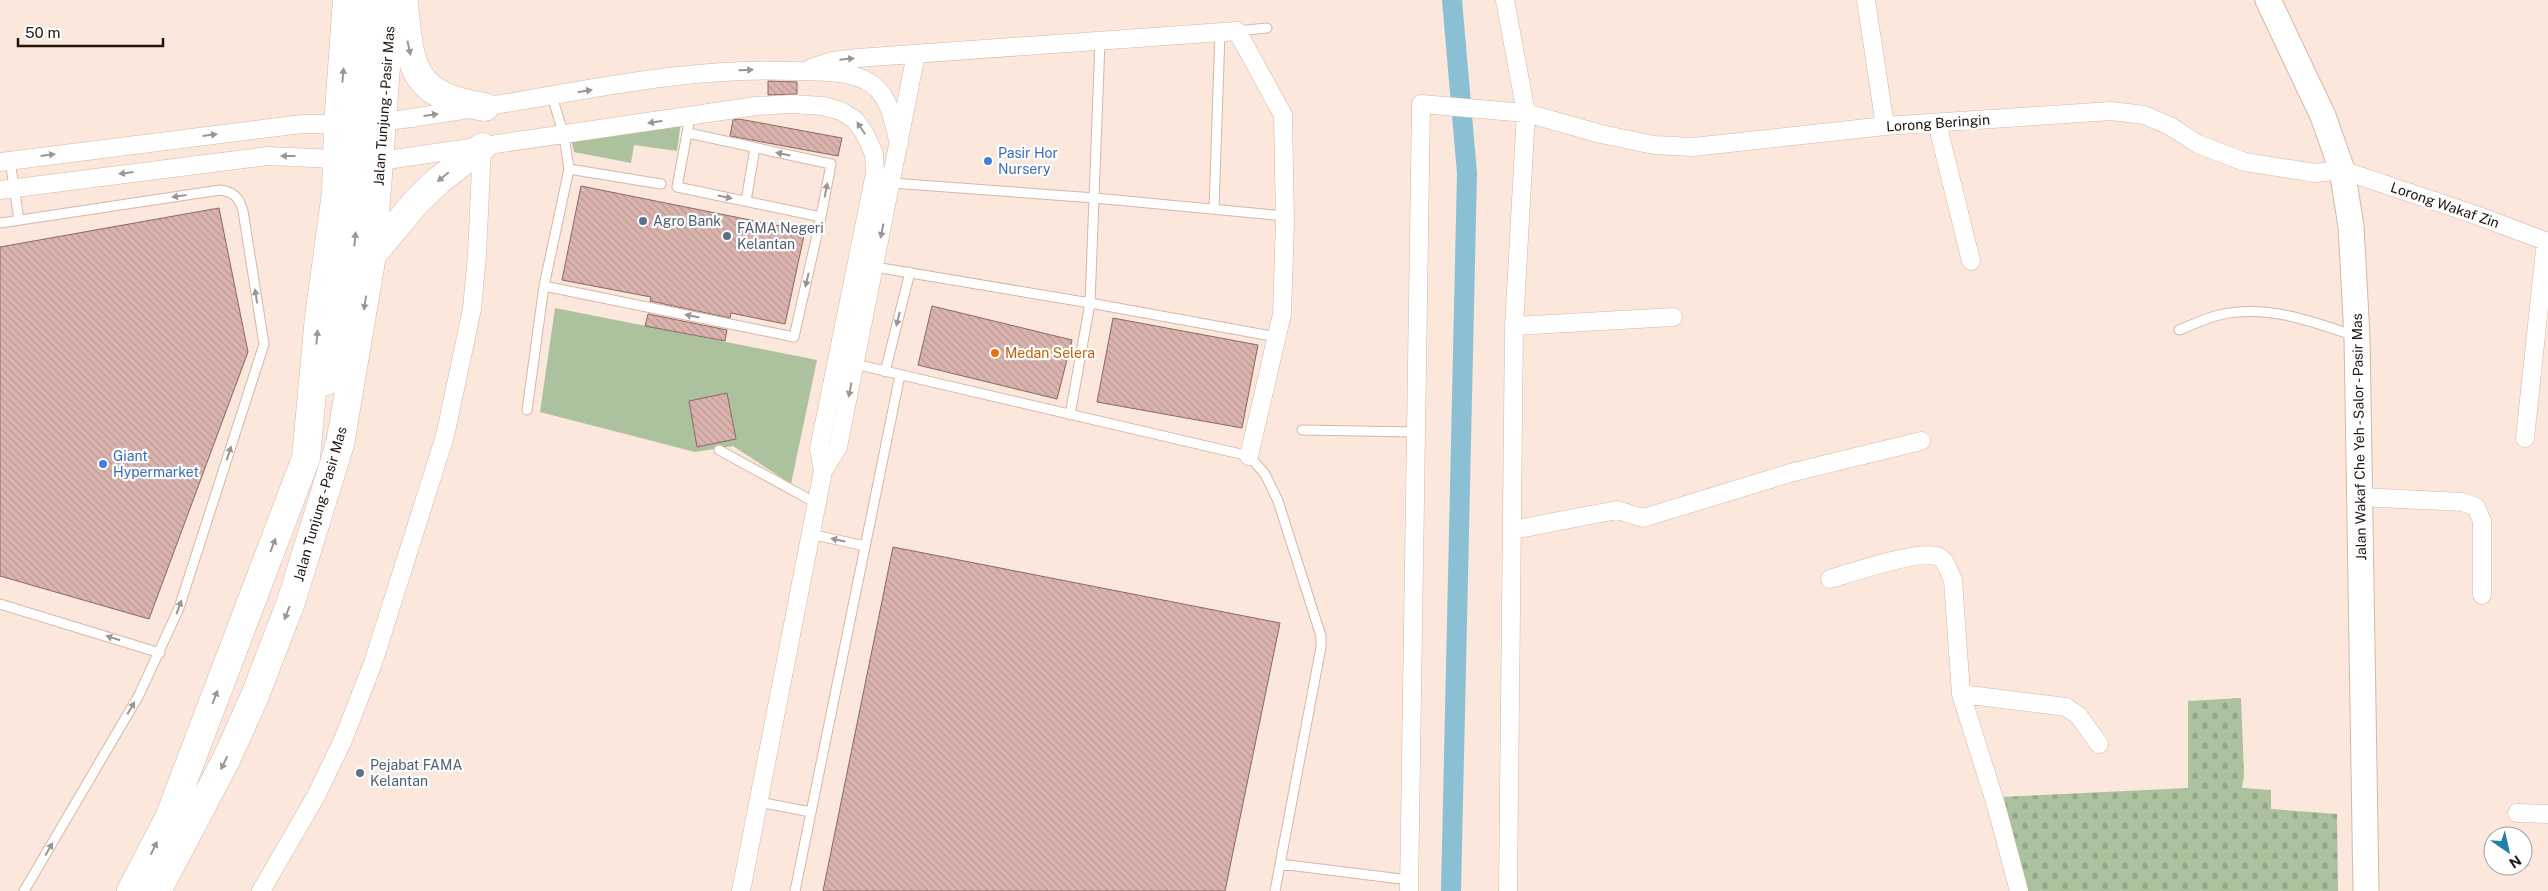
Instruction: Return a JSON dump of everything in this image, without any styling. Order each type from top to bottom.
[{"type":"main road","name":"Jalan Tunjung - Pasir Mas","points":[[157,891],[225,762],[254,698],[291,602],[340,444],[372,255],[359,160],[361,123],[347,0]]},
{"type":"main road","points":[[361,123],[368,74],[366,0]]},
{"type":"main road","name":"Jalan Tunjung - Pasir Mas","points":[[131,891],[169,818],[306,458],[319,317],[336,193],[359,160],[361,123],[391,0]]},
{"type":"main road","points":[[403,0],[406,34],[418,76],[444,98],[485,107]]},
{"type":"main road","name":"Jalan Wakaf Che Yeh - Salor - Pasir Mas","points":[[2268,0],[2323,116],[2342,170],[2351,226],[2357,337],[2366,891]]},
{"type":"main road","points":[[372,255],[417,201],[439,180],[482,148]]},
{"type":"street","points":[[1505,0],[1526,113],[1514,326],[1508,891]]},
{"type":"street","points":[[1866,0],[1885,126]]},
{"type":"street","points":[[800,71],[832,60],[1228,31],[1283,115],[1285,216],[1282,314],[1250,456]]},
{"type":"street","points":[[822,471],[838,447],[892,183],[916,54]]},
{"type":"street","points":[[5,161],[302,124],[361,123],[485,107],[701,72],[750,69],[846,74],[866,81],[880,92],[889,106],[899,144]]},
{"type":"street","name":"Lorong Beringin","points":[[1414,432],[1420,104],[1526,113],[1602,134],[1654,145],[1688,147],[1885,126],[2111,112],[2144,115],[2170,126],[2198,144],[2245,162],[2315,173],[2342,170]]},
{"type":"street","points":[[7,189],[228,159],[268,156],[359,160],[482,148],[564,136],[689,125],[756,106],[823,106],[841,111],[855,120],[865,134],[874,154],[875,174],[819,449],[822,471],[742,891]]},
{"type":"street","points":[[1937,123],[1971,261]]},
{"type":"street","points":[[261,891],[316,796],[343,740],[373,663],[446,436],[472,309],[477,255],[482,148]]},
{"type":"street","name":"Lorong Wakaf Zin","points":[[2342,170],[2476,215],[2547,242]]},
{"type":"street","points":[[2525,438],[2547,242]]},
{"type":"street","points":[[1514,326],[1673,317]]},
{"type":"street","points":[[1409,885],[1414,432]]},
{"type":"street","points":[[1512,530],[1617,510],[1643,518],[1790,474],[1921,442]]},
{"type":"street","points":[[2360,497],[2463,502],[2476,507],[2482,521],[2482,595]]},
{"type":"street","points":[[1830,579],[1903,558],[1933,554],[1942,558],[1952,580],[1961,694],[1999,814],[2018,891]]},
{"type":"street","points":[[1961,694],[2066,707],[2078,715],[2098,744]]},
{"type":"street","points":[[2518,813],[2548,814]]},
{"type":"lane","points":[[1214,209],[1228,31],[1267,28]]},
{"type":"lane","points":[[1070,415],[1090,302],[1100,41]]},
{"type":"lane","points":[[527,410],[544,286],[570,169],[564,136],[552,96]]},
{"type":"lane","points":[[544,286],[794,337],[821,217],[831,164],[755,148],[689,125],[677,187],[821,217]]},
{"type":"lane","points":[[746,202],[755,148]]},
{"type":"lane","points":[[5,161],[7,189],[19,220]]},
{"type":"lane","points":[[570,169],[661,184]]},
{"type":"lane","points":[[892,183],[1095,198],[1285,216]]},
{"type":"lane","points":[[0,223],[220,190],[231,192],[240,200],[243,211],[264,344],[179,608],[160,652],[139,695],[24,891]]},
{"type":"lane","points":[[875,266],[1090,302],[1277,337]]},
{"type":"lane","points":[[885,372],[910,272]]},
{"type":"lane","points":[[2179,330],[2219,315],[2255,311],[2295,317],[2357,337]]},
{"type":"lane","points":[[855,364],[1250,456],[1265,474],[1278,501],[1321,636],[1319,668],[1275,891]]},
{"type":"lane","points":[[795,891],[900,375]]},
{"type":"lane","points":[[1302,430],[1414,432]]},
{"type":"lane","points":[[719,450],[816,503]]},
{"type":"lane","points":[[810,534],[866,546]]},
{"type":"lane","points":[[0,604],[160,652]]},
{"type":"lane","points":[[759,802],[811,812]]},
{"type":"lane","points":[[1280,864],[1409,885]]},
{"type":"green space","points":[[681,122],[677,151],[634,145],[631,163],[574,152],[571,138]]},
{"type":"green space","points":[[555,308],[817,360],[791,484],[733,446],[695,452],[540,412]]},
{"type":"green space","points":[[2241,698],[2244,776],[2242,788],[2271,790],[2271,809],[2337,814],[2338,891],[2024,891],[2001,797],[2188,788],[2188,701]]},
{"type":"building","points":[[768,81],[797,82],[797,94],[768,95]]},
{"type":"building","points":[[739,119],[842,138],[838,156],[730,136],[733,120]]},
{"type":"building","points":[[581,186],[805,231],[785,324],[731,313],[730,318],[650,301],[651,297],[562,280]]},
{"type":"building","name":"Giant Hypermarket","points":[[219,208],[248,352],[149,619],[0,576],[0,247]]},
{"type":"building","name":"Medan Selera","points":[[932,306],[1072,340],[1057,399],[918,365]]},
{"type":"building","points":[[648,314],[727,330],[725,341],[645,326]]},
{"type":"building","points":[[1113,318],[1258,345],[1242,428],[1097,402]]},
{"type":"building","points":[[727,393],[736,439],[697,447],[689,401]]},
{"type":"building","points":[[893,547],[1280,623],[1225,891],[823,891]]},
{"type":"waterway","points":[[1451,891],[1467,173],[1452,0]]},
{"type":"place","name":"Pasir Hor Nursery","points":[[988,161]]},
{"type":"place","name":"Agro Bank","points":[[643,221]]},
{"type":"place","name":"FAMA Negeri Kelantan","points":[[727,236]]},
{"type":"place","name":"Medan Selera","points":[[995,353]]},
{"type":"place","name":"Giant Hypermarket","points":[[103,464]]},
{"type":"place","name":"Pejabat FAMA Kelantan","points":[[360,773]]}]
